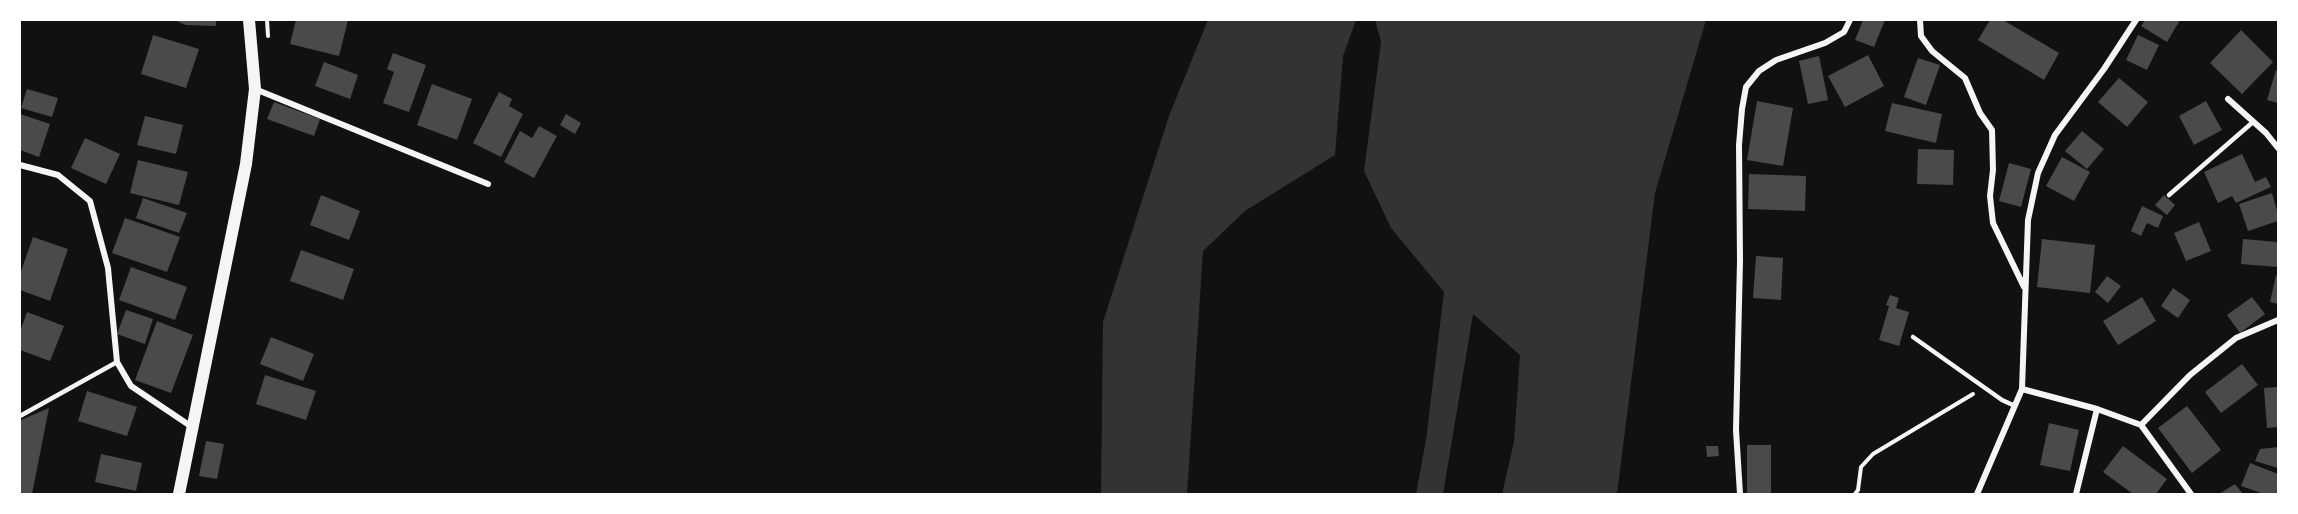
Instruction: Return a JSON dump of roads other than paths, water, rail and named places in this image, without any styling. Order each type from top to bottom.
[{"type":"main road","points":[[179,495],[246,164],[255,89],[249,20]]},
{"type":"street","points":[[1740,495],[1736,430],[1740,261],[1739,145],[1746,87],[1759,71],[1776,60],[1825,43],[1844,32],[1850,20]]},
{"type":"street","points":[[1920,20],[1921,36],[1932,51],[1965,78],[1980,113],[1992,130],[1993,170],[1990,196],[1993,223],[2025,290]]},
{"type":"street","points":[[1977,495],[2022,389],[2028,220],[2037,173],[2055,135],[2104,69],[2136,20]]},
{"type":"street","points":[[255,89],[488,184]]},
{"type":"street","points":[[2228,99],[2278,147]]},
{"type":"street","points":[[20,165],[58,175],[90,201],[108,268],[117,362],[130,386],[192,427]]},
{"type":"street","points":[[2141,425],[2190,375],[2236,338],[2278,320]]},
{"type":"street","points":[[2022,389],[2097,409],[2141,425],[2191,495]]},
{"type":"street","points":[[2076,495],[2097,409]]},
{"type":"lane","points":[[2169,195],[2253,122]]},
{"type":"lane","points":[[1913,337],[2002,400],[2015,406]]},
{"type":"lane","points":[[20,416],[117,362]]}]
